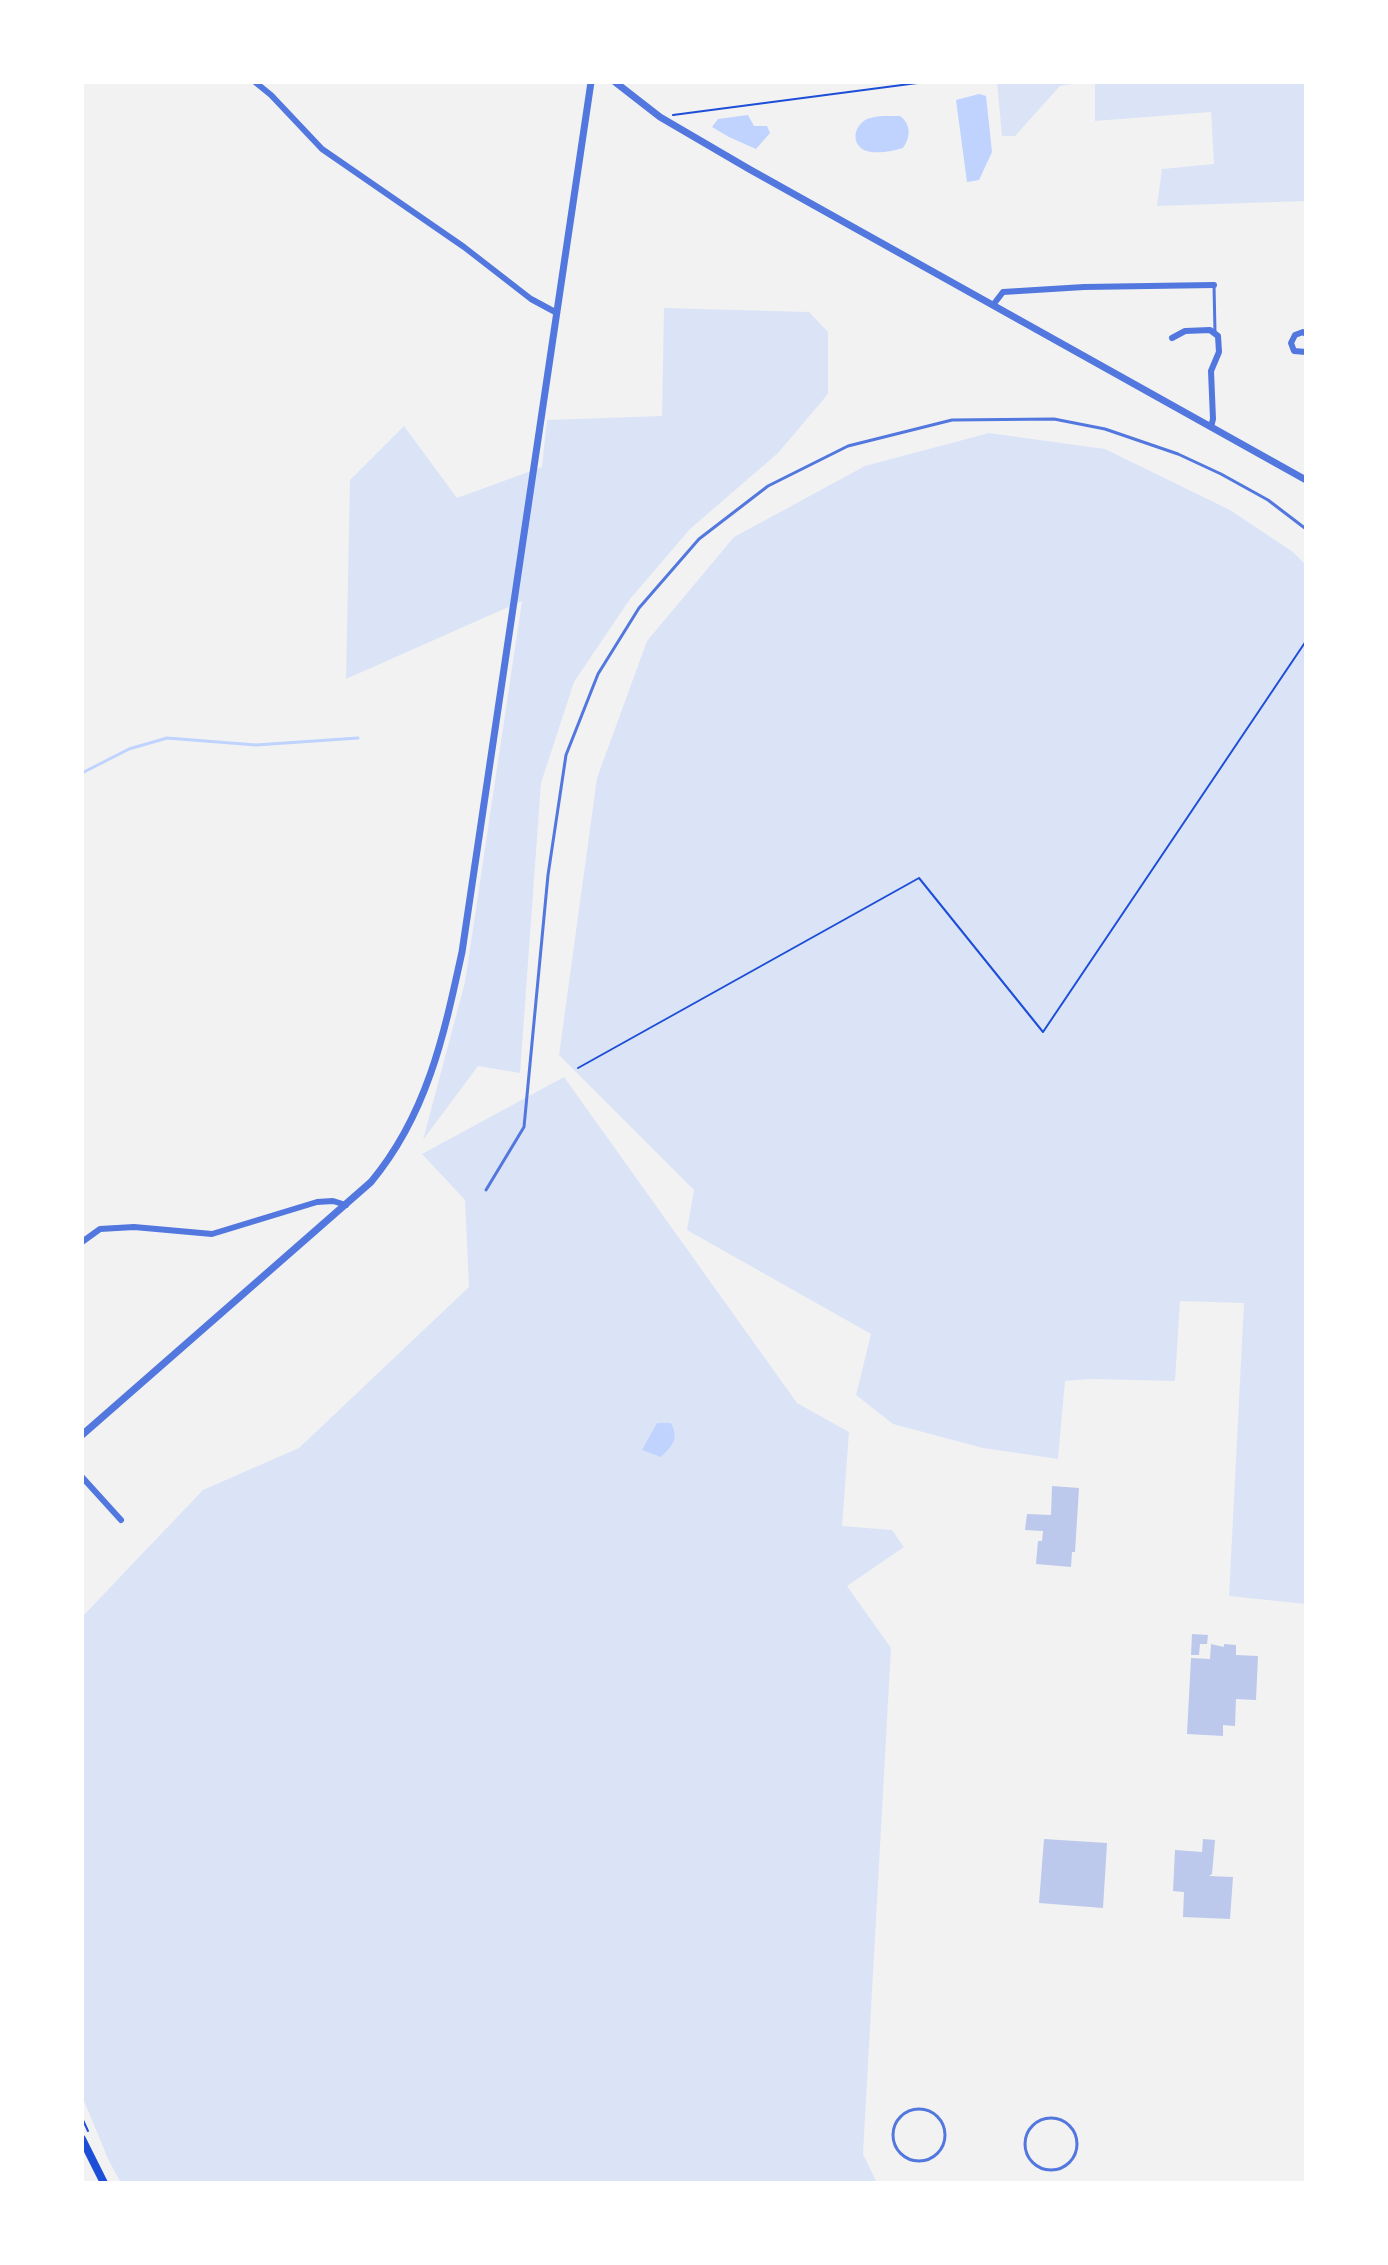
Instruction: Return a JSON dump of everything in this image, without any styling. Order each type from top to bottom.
[{"type":"main road","points":[[82,2139],[104,2183]]},
{"type":"street","points":[[255,82],[322,149],[464,247],[531,299],[557,313]]},
{"type":"street","points":[[82,1435],[371,1182],[400,1143],[417,1110],[442,1045],[462,952],[591,82]]},
{"type":"street","points":[[615,82],[660,117],[1306,480]]},
{"type":"street","points":[[993,305],[1003,292],[1214,285]]},
{"type":"street","points":[[1172,338],[1185,331],[1210,330],[1215,332],[1219,341],[1219,352],[1211,371],[1211,427]]},
{"type":"street","points":[[1306,334],[1295,335],[1291,343],[1294,351],[1306,352]]},
{"type":"street","points":[[82,1242],[100,1229],[134,1227],[212,1234],[317,1202],[333,1201],[346,1205]]},
{"type":"street","points":[[82,1477],[121,1520]]},
{"type":"lane","points":[[1214,285],[1215,332]]},
{"type":"lane","points":[[486,1190],[524,1127],[547,889],[566,755],[598,674],[639,608],[699,539],[768,486],[848,446],[952,420],[1054,419],[1105,429],[1178,454],[1221,474],[1268,500],[1306,529]]},
{"type":"lane","points":[[927,2110],[941,2121],[945,2137],[938,2153],[923,2161],[914,2161],[899,2152],[893,2137],[894,2128],[903,2115],[927,2110]]},
{"type":"lane","points":[[1046,2118],[1063,2121],[1075,2134],[1076,2152],[1066,2165],[1058,2169],[1050,2170],[1034,2164],[1026,2150],[1027,2134],[1038,2121],[1046,2118]]},
{"type":"path","points":[[660,117],[925,82]]},
{"type":"path","points":[[578,1068],[919,878],[1043,1032],[1306,641]]},
{"type":"shaded area","points":[[997,82],[1084,82],[1060,86],[1015,136],[1002,136]]},
{"type":"shaded area","points":[[1095,82],[1306,82],[1306,201],[1157,206],[1162,169],[1214,164],[1211,112],[1095,121]]},
{"type":"shaded area","points":[[664,308],[809,312],[828,332],[828,394],[778,453],[690,529],[630,599],[574,682],[541,783],[520,1073],[478,1066],[423,1140],[465,982],[522,601],[346,679],[350,480],[404,426],[457,498],[542,467],[547,420],[662,416]]},
{"type":"shaded area","points":[[989,433],[1105,449],[1230,510],[1293,552],[1306,565],[1306,1604],[1229,1596],[1244,1303],[1180,1301],[1175,1381],[1065,1381],[1058,1459],[983,1448],[893,1424],[856,1395],[871,1334],[687,1230],[694,1190],[559,1055],[597,778],[647,641],[734,537],[865,466]]},
{"type":"shaded area","points":[[564,1077],[797,1403],[849,1432],[842,1526],[892,1530],[904,1547],[847,1586],[891,1648],[863,2154],[877,2183],[121,2183],[82,2096],[82,1617],[203,1490],[299,1448],[469,1287],[465,1200],[422,1154]]},
{"type":"water","points":[[979,94],[986,96],[992,152],[979,180],[967,182],[956,100]]},
{"type":"water","points":[[748,115],[754,126],[767,126],[770,133],[756,149],[712,127],[718,119]]},
{"type":"water","points":[[900,116],[909,131],[903,148],[873,152],[864,150],[857,143],[857,129],[867,119]]},
{"type":"water","points":[[657,1423],[671,1423],[675,1438],[661,1457],[642,1450]]},
{"type":"building","points":[[1052,1486],[1079,1488],[1075,1552],[1072,1552],[1071,1567],[1036,1564],[1038,1541],[1042,1541],[1043,1531],[1025,1530],[1027,1514],[1051,1515]]},
{"type":"building","points":[[1192,1634],[1208,1635],[1207,1644],[1200,1644],[1199,1655],[1191,1655]]},
{"type":"building","points":[[1211,1644],[1224,1647],[1224,1644],[1236,1645],[1236,1655],[1258,1656],[1256,1700],[1236,1699],[1235,1726],[1223,1725],[1223,1736],[1187,1734],[1191,1658],[1210,1659]]},
{"type":"building","points":[[1044,1839],[1107,1843],[1103,1908],[1039,1903]]},
{"type":"building","points":[[1203,1839],[1215,1840],[1212,1874],[1209,1876],[1233,1877],[1230,1919],[1183,1917],[1184,1892],[1173,1891],[1175,1850],[1202,1852]]},
{"type":"waterway","points":[[82,773],[129,749],[167,738],[256,745],[358,738]]}]
